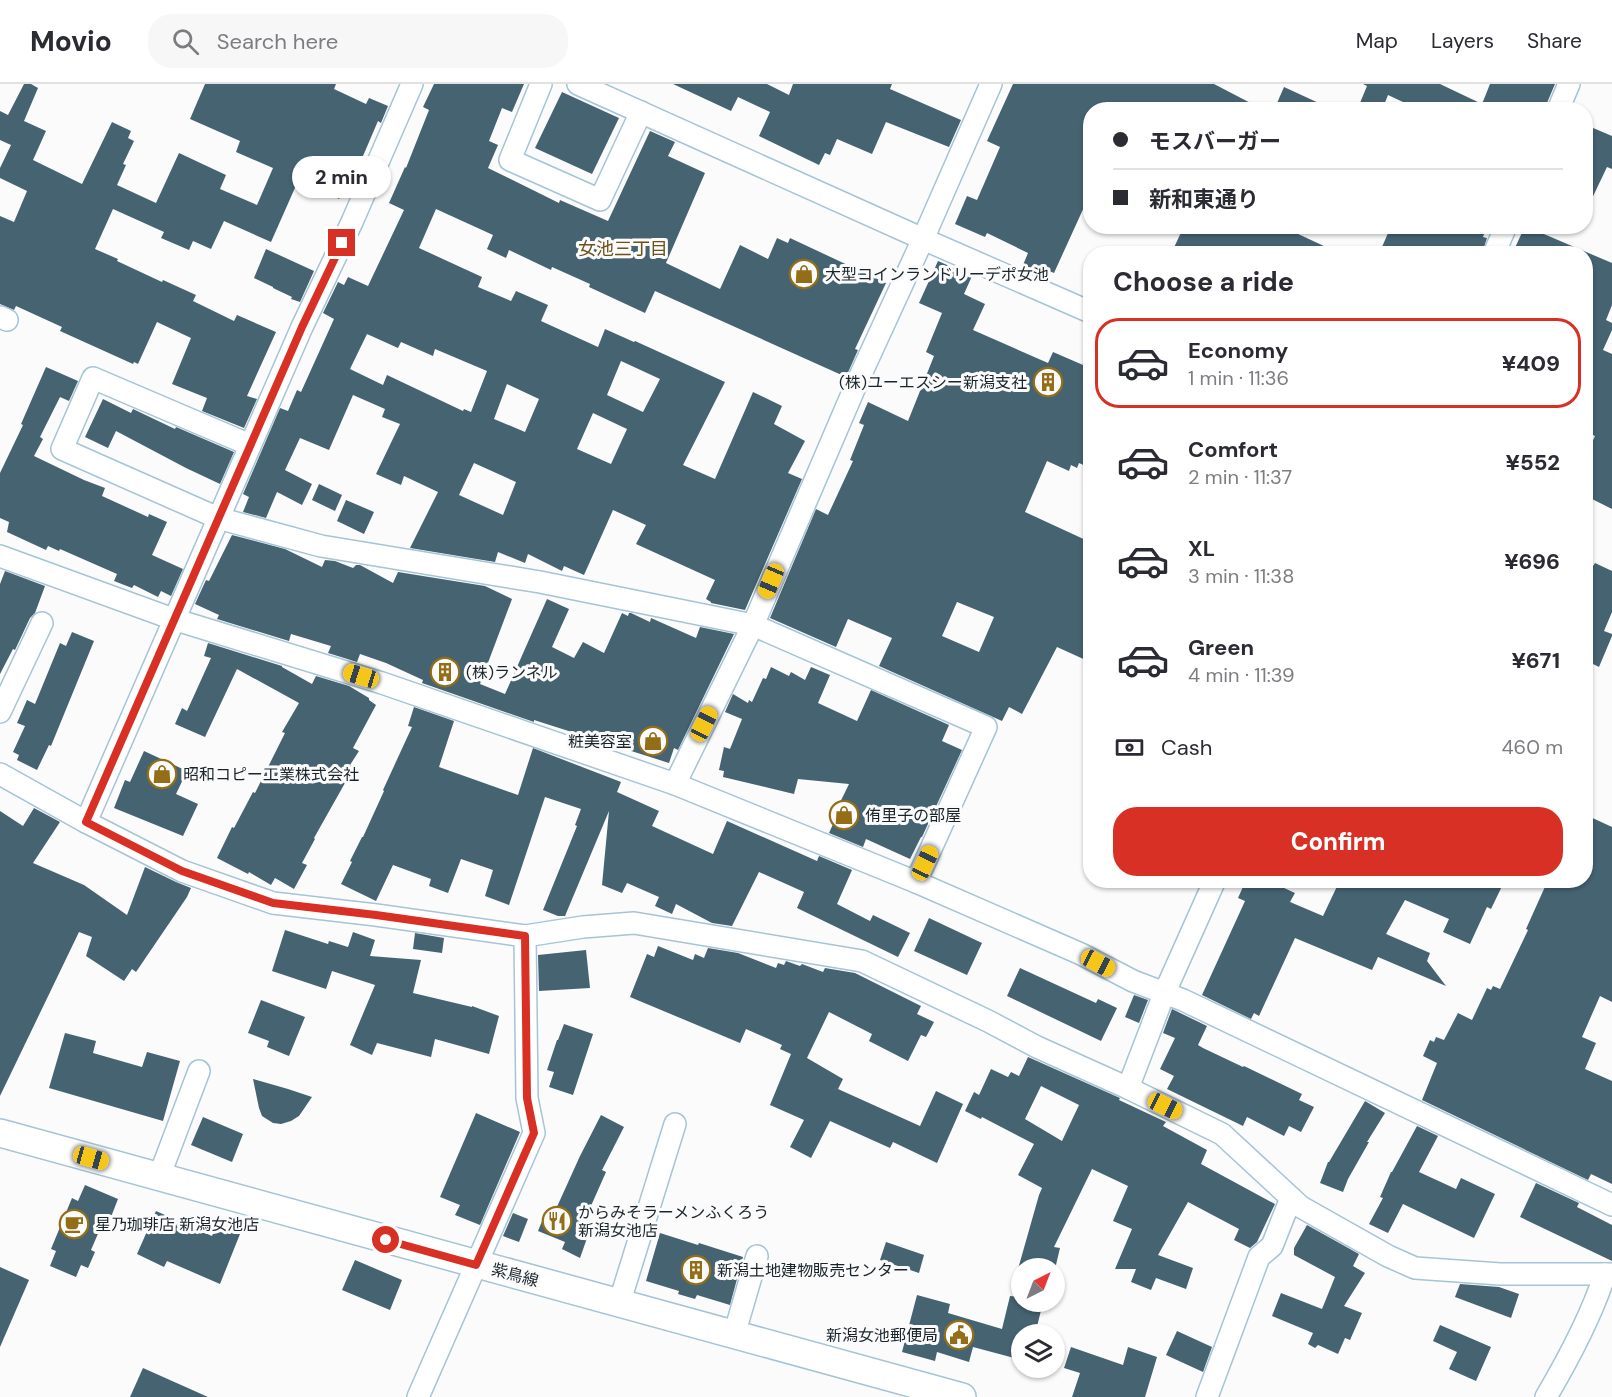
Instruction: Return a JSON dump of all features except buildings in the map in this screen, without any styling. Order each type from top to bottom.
[{"type":"street","points":[[86,822],[173,619],[412,84]]},
{"type":"street","points":[[541,84],[510,160],[600,200],[641,112]]},
{"type":"street","points":[[578,84],[1083,309]]},
{"type":"street","points":[[675,784],[753,625],[855,387],[991,84]]},
{"type":"street","points":[[1561,102],[1569,84]]},
{"type":"street","points":[[250,445],[93,378],[62,449],[218,518],[321,546],[540,582],[753,625],[986,727],[916,882]]},
{"type":"street","points":[[0,556],[173,619],[382,683],[675,784],[916,882],[1081,954],[1132,981],[1183,1000],[1612,1205]]},
{"type":"street","points":[[0,712],[42,623]]},
{"type":"street","points":[[0,774],[86,822],[182,871],[273,903],[525,936],[583,927],[634,923],[862,962],[1222,1134],[1301,1207],[1388,1256],[1415,1268],[1500,1275],[1609,1274],[1564,1367],[1546,1397]]},
{"type":"street","points":[[1128,1088],[1164,994],[1211,888]]},
{"type":"street","points":[[418,1397],[534,1133],[527,1098],[525,936]]},
{"type":"street","points":[[159,1177],[199,1071]]},
{"type":"street","points":[[619,1304],[675,1124]]},
{"type":"street","name":"紫鳥線","points":[[0,1133],[962,1397]]},
{"type":"street","points":[[1207,1397],[1259,1257],[1272,1246],[1291,1198]]},
{"type":"street","points":[[734,1335],[757,1256]]},
{"type":"place","name":"大型コインランドリーデポ女池","points":[[804,274]]},
{"type":"place","name":"(株)ユーエスシー新潟支社","points":[[1048,382]]},
{"type":"place","name":"(株)ランネル","points":[[445,672]]},
{"type":"place","name":"粧美容室","points":[[653,741]]},
{"type":"place","name":"昭和コピー工業株式会社","points":[[162,774]]},
{"type":"place","name":"侑里子の部屋","points":[[844,815]]},
{"type":"place","name":"からみそラーメンふくろう 新潟女池店","points":[[557,1221]]},
{"type":"place","name":"星乃珈琲店 新潟女池店","points":[[74,1224]]},
{"type":"place","name":"新潟土地建物販売センター","points":[[696,1270]]},
{"type":"place","name":"新潟女池郵便局","points":[[959,1335]]},
{"type":"district","name":"女池三丁目","points":[[623,249]]},
{"type":"route","points":[[342,243],[302,327],[86,822],[182,871],[273,903],[525,936],[527,1098],[534,1133],[476,1265],[386,1240]]}]
